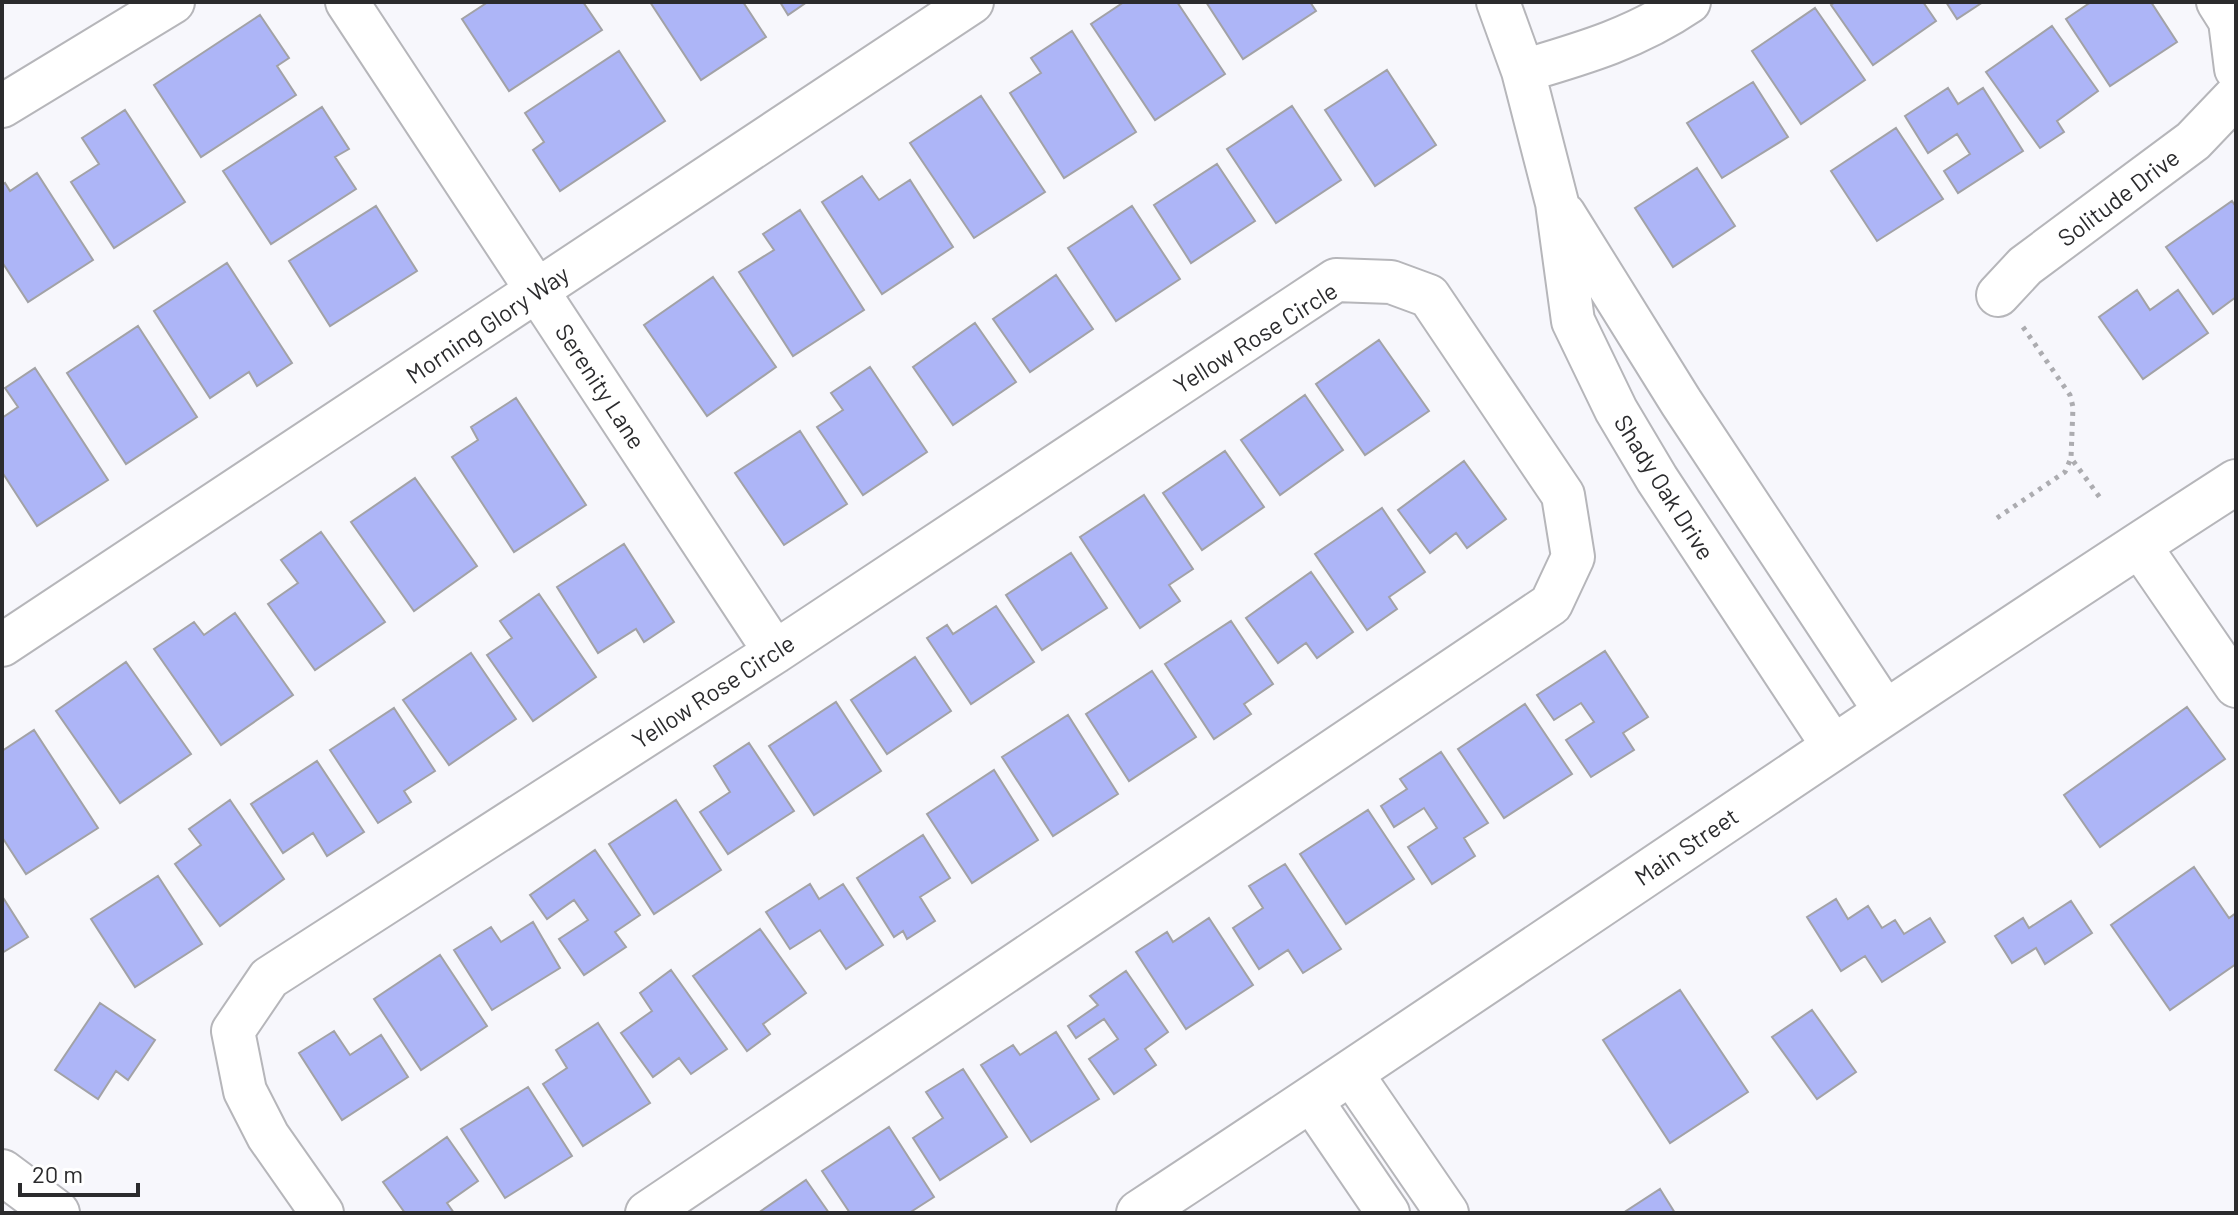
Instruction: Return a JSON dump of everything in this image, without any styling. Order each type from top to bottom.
[{"type":"main road","name":"Main Street","points":[[1139,1213],[1885,711],[2236,482]]},
{"type":"main road","points":[[2,1172],[57,1213]]},
{"type":"street","points":[[2,106],[173,2]]},
{"type":"street","name":"Serenity Lane","points":[[347,2],[775,652]]},
{"type":"street","name":"Morning Glory Way","points":[[2,645],[972,2]]},
{"type":"street","name":"Shady Oak Drive","points":[[1498,2],[1523,71],[1557,203],[1573,321],[1616,410],[1657,479],[1833,746]]},
{"type":"street","points":[[1523,71],[1609,45],[1659,22],[1689,2]]},
{"type":"street","points":[[2218,2],[2230,21],[2236,69]]},
{"type":"street","name":"Solitude Drive","points":[[1998,295],[2025,266],[2193,141],[2236,96]]},
{"type":"street","name":"Shady Oak Drive","points":[[1557,203],[1681,402],[1885,711]]},
{"type":"street","name":"Yellow Rose Circle","points":[[322,1213],[268,1136],[245,1091],[233,1031],[269,978],[775,652],[1336,280],[1391,282],[1429,296],[1563,495],[1573,557],[1551,604],[647,1213]]},
{"type":"street","points":[[2139,545],[2236,686]]},
{"type":"street","points":[[1351,1073],[1447,1213]]},
{"type":"street","points":[[1311,1100],[1388,1213]]},
{"type":"path","points":[[1997,518],[2065,472],[2071,458],[2073,407],[2070,395],[2041,350],[1998,295]]},
{"type":"path","points":[[2071,458],[2101,499]]},
{"type":"building","points":[[488,2],[583,2],[602,30],[509,91],[462,19]]},
{"type":"building","points":[[650,2],[743,2],[766,37],[701,80]]},
{"type":"building","points":[[780,2],[807,2],[788,15]]},
{"type":"building","points":[[1124,2],[1177,2],[1225,74],[1155,120],[1091,24]]},
{"type":"building","points":[[1206,2],[1310,2],[1316,11],[1243,59]]},
{"type":"building","points":[[1835,2],[1923,2],[1936,21],[1873,65],[1831,5]]},
{"type":"building","points":[[1946,2],[1983,2],[1957,19]]},
{"type":"building","points":[[2091,2],[2151,2],[2177,42],[2110,86],[2066,19]]},
{"type":"building","points":[[1815,8],[1865,80],[1801,124],[1752,51]]},
{"type":"building","points":[[260,15],[289,58],[277,66],[296,95],[201,157],[154,85]]},
{"type":"building","points":[[2052,26],[2098,91],[2057,121],[2064,132],[2040,148],[1986,72]]},
{"type":"building","points":[[1072,31],[1136,132],[1064,178],[1010,93],[1041,73],[1031,58]]},
{"type":"building","points":[[619,51],[665,121],[560,191],[533,150],[544,142],[525,113]]},
{"type":"building","points":[[1387,70],[1436,145],[1375,186],[1325,110]]},
{"type":"building","points":[[1753,82],[1788,137],[1722,178],[1687,123]]},
{"type":"building","points":[[1948,88],[1958,104],[1983,88],[2023,151],[1958,193],[1944,171],[1970,154],[1957,134],[1928,153],[1905,116]]},
{"type":"building","points":[[981,96],[1045,192],[974,238],[910,143]]},
{"type":"building","points":[[1292,106],[1341,180],[1276,223],[1227,149]]},
{"type":"building","points":[[322,107],[349,149],[335,157],[356,189],[271,244],[223,171]]},
{"type":"building","points":[[125,110],[185,202],[114,248],[71,182],[99,164],[82,138]]},
{"type":"building","points":[[1896,128],[1943,199],[1877,241],[1831,171]]},
{"type":"building","points":[[1217,164],[1255,221],[1191,263],[1154,205]]},
{"type":"building","points":[[1697,168],[1735,226],[1673,267],[1635,208]]},
{"type":"building","points":[[37,173],[93,260],[28,302],[2,262],[2,185],[5,183],[10,191]]},
{"type":"building","points":[[862,176],[879,200],[910,180],[953,247],[882,294],[822,202]]},
{"type":"building","points":[[2232,201],[2236,207],[2236,297],[2213,314],[2166,247]]},
{"type":"building","points":[[376,206],[417,271],[330,326],[289,261]]},
{"type":"building","points":[[1132,206],[1180,279],[1116,321],[1068,248]]},
{"type":"building","points":[[800,210],[864,310],[793,356],[739,272],[774,250],[763,234]]},
{"type":"building","points":[[227,263],[292,363],[257,386],[249,372],[210,398],[154,311]]},
{"type":"building","points":[[1056,275],[1093,329],[1030,372],[993,319]]},
{"type":"building","points":[[713,277],[776,367],[707,416],[644,325]]},
{"type":"building","points":[[2137,290],[2150,310],[2178,290],[2208,333],[2143,379],[2099,317]]},
{"type":"building","points":[[975,323],[1016,382],[953,425],[913,367]]},
{"type":"building","points":[[138,326],[197,417],[126,464],[67,373]]},
{"type":"building","points":[[1379,340],[1429,411],[1365,455],[1316,384]]},
{"type":"building","points":[[870,367],[927,452],[863,495],[817,427],[843,410],[831,393]]},
{"type":"building","points":[[35,368],[108,480],[37,526],[2,472],[2,418],[18,407],[5,388]]},
{"type":"building","points":[[1305,395],[1343,450],[1280,495],[1241,440]]},
{"type":"building","points":[[516,398],[586,505],[514,552],[452,457],[478,440],[471,427]]},
{"type":"building","points":[[800,431],[847,504],[784,545],[735,473]]},
{"type":"building","points":[[1225,451],[1264,507],[1202,550],[1163,493]]},
{"type":"building","points":[[1464,461],[1506,519],[1467,548],[1456,533],[1430,553],[1398,510]]},
{"type":"building","points":[[415,478],[477,566],[414,611],[351,522]]},
{"type":"building","points":[[1144,495],[1193,569],[1169,585],[1180,601],[1140,628],[1080,537]]},
{"type":"building","points":[[1382,508],[1425,572],[1389,597],[1397,609],[1367,630],[1315,554]]},
{"type":"building","points":[[321,532],[385,622],[315,670],[268,604],[298,583],[281,560]]},
{"type":"building","points":[[624,544],[674,622],[644,642],[636,629],[598,653],[557,587]]},
{"type":"building","points":[[1071,553],[1107,608],[1042,650],[1006,595]]},
{"type":"building","points":[[1311,572],[1353,632],[1317,658],[1306,643],[1278,663],[1246,618]]},
{"type":"building","points":[[539,594],[596,677],[533,721],[487,655],[512,638],[500,621]]},
{"type":"building","points":[[996,606],[1034,662],[971,704],[927,638],[947,625],[953,634]]},
{"type":"building","points":[[235,613],[293,695],[221,745],[154,649],[194,622],[204,635]]},
{"type":"building","points":[[1231,621],[1273,684],[1244,704],[1251,714],[1214,739],[1165,664]]},
{"type":"building","points":[[1605,651],[1648,717],[1623,733],[1634,750],[1591,777],[1566,740],[1594,722],[1581,703],[1554,720],[1537,695]]},
{"type":"building","points":[[471,653],[516,719],[449,765],[403,700]]},
{"type":"building","points":[[915,657],[951,711],[887,754],[851,700]]},
{"type":"building","points":[[126,662],[191,754],[120,803],[56,711]]},
{"type":"building","points":[[1152,671],[1196,737],[1129,781],[1086,714]]},
{"type":"building","points":[[836,702],[881,771],[814,815],[769,746]]},
{"type":"building","points":[[1525,704],[1572,774],[1504,818],[1458,749]]},
{"type":"building","points":[[2187,707],[2225,759],[2100,847],[2064,795]]},
{"type":"building","points":[[394,708],[435,771],[404,791],[411,802],[378,823],[330,750]]},
{"type":"building","points":[[1068,715],[1118,794],[1053,836],[1002,757]]},
{"type":"building","points":[[34,730],[98,828],[26,874],[2,837],[2,751]]},
{"type":"building","points":[[749,743],[794,811],[728,854],[700,812],[730,792],[714,766]]},
{"type":"building","points":[[1441,752],[1488,823],[1464,838],[1475,856],[1432,884],[1408,847],[1437,828],[1424,808],[1394,827],[1381,806],[1407,789],[1400,779]]},
{"type":"building","points":[[317,761],[364,832],[327,856],[313,833],[283,853],[251,804]]},
{"type":"building","points":[[994,770],[1038,840],[972,883],[927,814]]},
{"type":"building","points":[[230,800],[284,879],[220,926],[175,864],[201,845],[189,829]]},
{"type":"building","points":[[676,800],[721,870],[654,914],[609,844]]},
{"type":"building","points":[[1368,810],[1414,879],[1346,924],[1300,854]]},
{"type":"building","points":[[923,835],[950,878],[920,897],[935,921],[907,939],[903,931],[894,937],[857,878]]},
{"type":"building","points":[[595,850],[640,915],[615,932],[626,947],[584,975],[559,939],[588,920],[574,900],[547,919],[530,895]]},
{"type":"building","points":[[1285,864],[1341,949],[1303,973],[1288,950],[1259,969],[1233,928],[1263,908],[1249,886]]},
{"type":"building","points":[[2194,867],[2229,918],[2236,913],[2236,964],[2170,1010],[2111,925]]},
{"type":"building","points":[[158,876],[202,944],[135,987],[91,919]]},
{"type":"building","points":[[810,884],[819,899],[843,884],[883,945],[846,969],[820,930],[790,949],[766,912]]},
{"type":"building","points":[[2,896],[28,937],[2,953]]},
{"type":"building","points":[[1836,899],[1848,919],[1868,906],[1882,928],[1895,920],[1904,934],[1930,918],[1945,942],[1882,982],[1865,956],[1841,971],[1807,917]]},
{"type":"building","points":[[2071,901],[2092,933],[2045,964],[2036,948],[2012,963],[1995,936],[2023,918],[2029,928]]},
{"type":"building","points":[[1209,918],[1253,985],[1186,1029],[1136,952],[1167,932],[1173,942]]},
{"type":"building","points":[[533,922],[560,968],[492,1010],[454,950],[491,927],[501,942]]},
{"type":"building","points":[[760,929],[806,993],[763,1024],[770,1034],[747,1051],[693,976]]},
{"type":"building","points":[[440,955],[487,1026],[421,1070],[374,999]]},
{"type":"building","points":[[671,970],[727,1049],[691,1074],[679,1058],[653,1077],[621,1033],[652,1011],[640,993]]},
{"type":"building","points":[[1126,971],[1168,1032],[1145,1049],[1156,1065],[1114,1094],[1089,1059],[1118,1039],[1104,1019],[1076,1038],[1068,1026],[1098,1005],[1090,996]]},
{"type":"building","points":[[1680,990],[1748,1092],[1670,1143],[1603,1040]]},
{"type":"building","points":[[100,1003],[155,1040],[128,1080],[116,1071],[98,1099],[55,1070]]},
{"type":"building","points":[[1812,1010],[1856,1072],[1817,1099],[1772,1037]]},
{"type":"building","points":[[598,1023],[650,1103],[583,1146],[543,1084],[567,1068],[556,1050]]},
{"type":"building","points":[[334,1031],[350,1055],[381,1035],[408,1077],[342,1120],[299,1053]]},
{"type":"building","points":[[1056,1032],[1099,1099],[1031,1142],[981,1065],[1013,1045],[1020,1055]]},
{"type":"building","points":[[963,1069],[1007,1137],[940,1180],[913,1138],[943,1118],[926,1092]]},
{"type":"building","points":[[528,1087],[572,1156],[505,1198],[461,1129]]},
{"type":"building","points":[[889,1127],[934,1197],[909,1213],[850,1213],[822,1171]]},
{"type":"building","points":[[447,1137],[478,1181],[447,1203],[454,1213],[405,1213],[383,1182]]},
{"type":"building","points":[[806,1180],[829,1213],[758,1213]]},
{"type":"building","points":[[1660,1189],[1675,1213],[1623,1213]]}]
